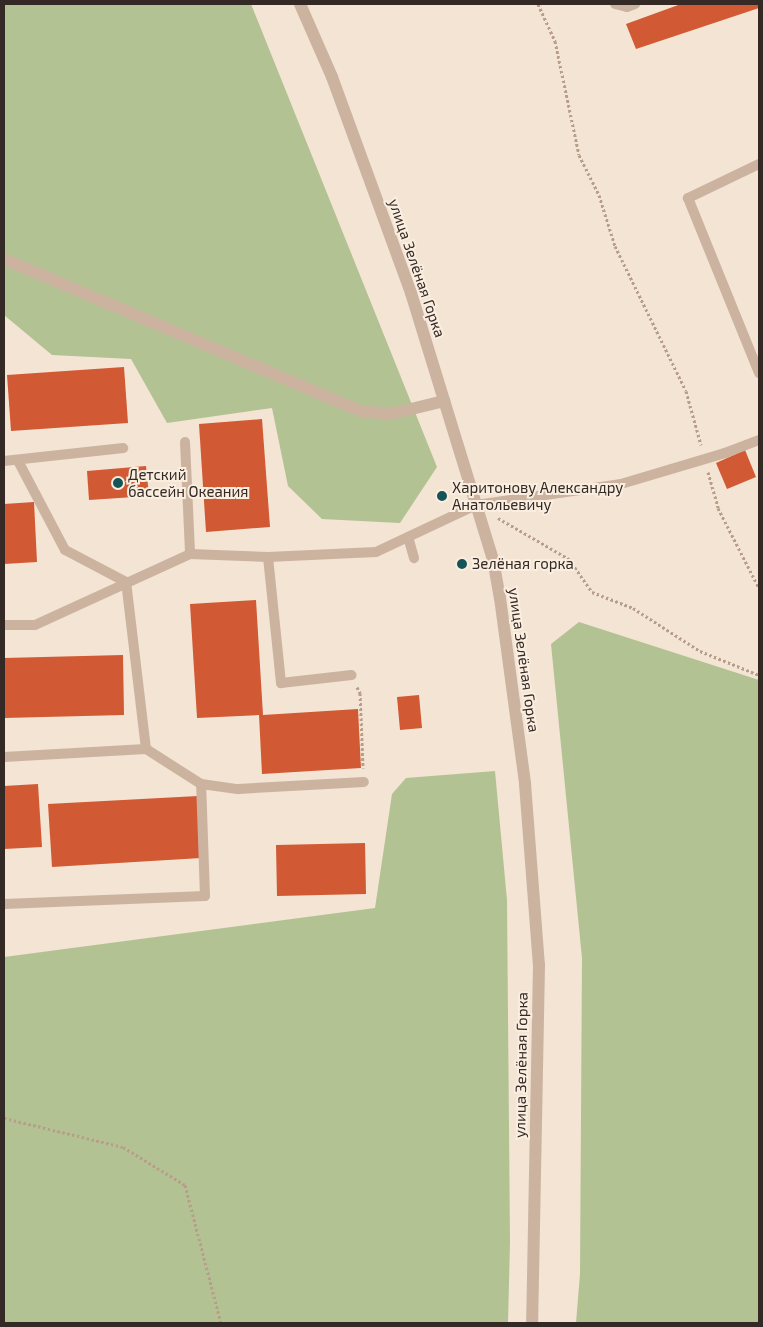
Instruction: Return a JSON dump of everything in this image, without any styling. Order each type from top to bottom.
[{"type":"street","name":"улица Зелёная Горка","points":[[300,4],[332,76],[401,266],[493,559],[500,598],[525,784],[539,965],[532,1323]]},
{"type":"street","points":[[4,259],[360,410],[391,414],[444,401]]},
{"type":"lane","points":[[615,4],[627,7],[635,4]]},
{"type":"lane","points":[[759,164],[688,198],[759,373]]},
{"type":"lane","points":[[4,625],[35,625],[190,554],[268,557],[376,552],[476,505],[621,484],[759,440]]},
{"type":"lane","points":[[185,442],[190,554]]},
{"type":"lane","points":[[4,461],[18,461],[123,448]]},
{"type":"lane","points":[[18,461],[65,550],[126,582]]},
{"type":"lane","points":[[408,537],[414,558]]},
{"type":"lane","points":[[268,557],[281,683],[352,675]]},
{"type":"lane","points":[[126,582],[146,749]]},
{"type":"lane","points":[[4,757],[146,749],[202,784],[238,790],[364,782]]},
{"type":"lane","points":[[4,904],[205,896],[202,784]]},
{"type":"path","points":[[538,4],[555,41],[580,155],[599,195],[615,246],[686,391],[718,508],[759,588]]},
{"type":"path","points":[[476,505],[569,559],[592,592],[633,608],[700,651],[759,676]]},
{"type":"path","points":[[352,675],[360,693],[364,782]]},
{"type":"path","points":[[4,1118],[122,1147],[185,1185],[221,1323]]},
{"type":"green space","points":[[4,4],[251,4],[437,467],[400,523],[322,519],[288,486],[272,408],[167,423],[131,359],[52,355],[4,315]]},
{"type":"green space","points":[[579,622],[759,680],[759,1323],[576,1323],[580,1274],[582,958],[551,644]]},
{"type":"green space","points":[[495,771],[507,900],[510,1242],[508,1323],[4,1323],[4,957],[375,908],[392,794],[406,778]]},
{"type":"building","points":[[681,4],[759,4],[759,8],[636,49],[626,24]]},
{"type":"building","points":[[124,367],[128,423],[11,431],[7,375]]},
{"type":"building","points":[[262,419],[270,527],[206,532],[199,424]]},
{"type":"building","points":[[745,450],[756,477],[727,489],[716,463]]},
{"type":"building","name":"Детский бассейн Океания","points":[[146,466],[149,496],[89,500],[87,471]]},
{"type":"building","points":[[34,502],[37,562],[4,564],[4,504]]},
{"type":"building","points":[[256,600],[263,715],[358,709],[361,768],[262,774],[259,715],[197,718],[190,604]]},
{"type":"building","points":[[123,655],[124,715],[4,718],[4,658]]},
{"type":"building","points":[[419,695],[422,728],[400,730],[397,697]]},
{"type":"building","points":[[38,784],[42,847],[4,849],[4,786]]},
{"type":"building","points":[[198,796],[201,858],[52,867],[48,804]]},
{"type":"building","points":[[365,843],[366,894],[277,896],[276,845]]},
{"type":"place","name":"Детский бассейн Океания","points":[[118,483]]},
{"type":"place","name":"Харитонову Александру Анатольевичу","points":[[442,496]]},
{"type":"place","name":"Зелёная горка","points":[[462,564]]}]
